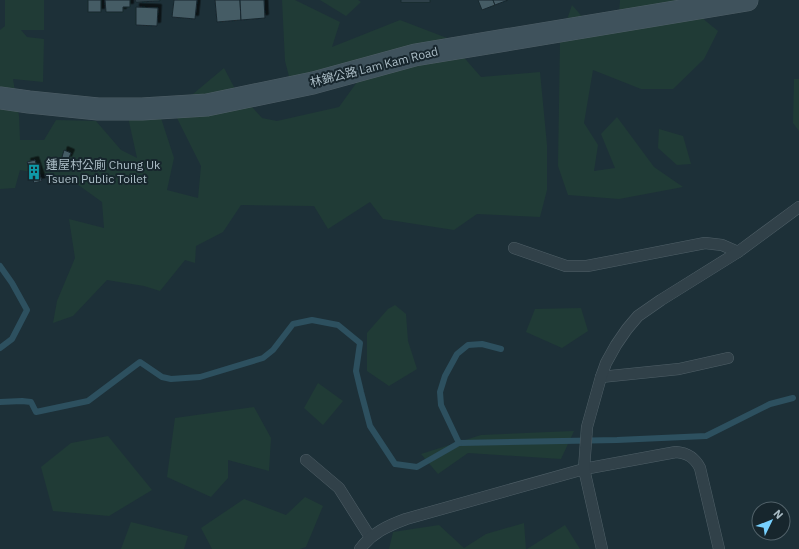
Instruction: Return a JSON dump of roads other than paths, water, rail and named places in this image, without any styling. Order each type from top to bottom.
[{"type":"main road","name":"林錦公路 Lam Kam Road","points":[[0,98],[98,108],[142,109],[207,105],[313,83],[414,55],[747,0]]},
{"type":"lane","points":[[602,549],[584,468],[587,427],[601,377],[606,363],[616,345],[638,316],[738,252],[799,207]]},
{"type":"lane","points":[[514,248],[566,266],[587,266],[705,243],[722,245],[738,252]]},
{"type":"lane","points":[[601,377],[679,369],[728,358]]},
{"type":"lane","points":[[360,549],[370,537],[379,530],[406,519],[584,468],[676,452],[688,455],[700,468],[719,549]]},
{"type":"lane","points":[[306,460],[339,488],[370,537]]},
{"type":"waterway","points":[[0,266],[12,283],[27,310],[12,339],[0,348]]},
{"type":"waterway","points":[[0,402],[31,402],[36,412],[88,401],[140,362],[162,377],[171,379],[200,377],[263,358],[273,350],[293,324],[312,320],[338,325],[360,343],[356,371],[370,426],[395,464],[417,467],[459,443],[617,440],[706,436],[770,404],[793,398]]},
{"type":"waterway","points":[[459,443],[441,405],[440,392],[445,376],[457,354],[468,345],[482,344],[501,349]]},
{"type":"place","name":"鍾屋村公廁 Chung Uk Tsuen Public Toilet","points":[[34,172]]}]
